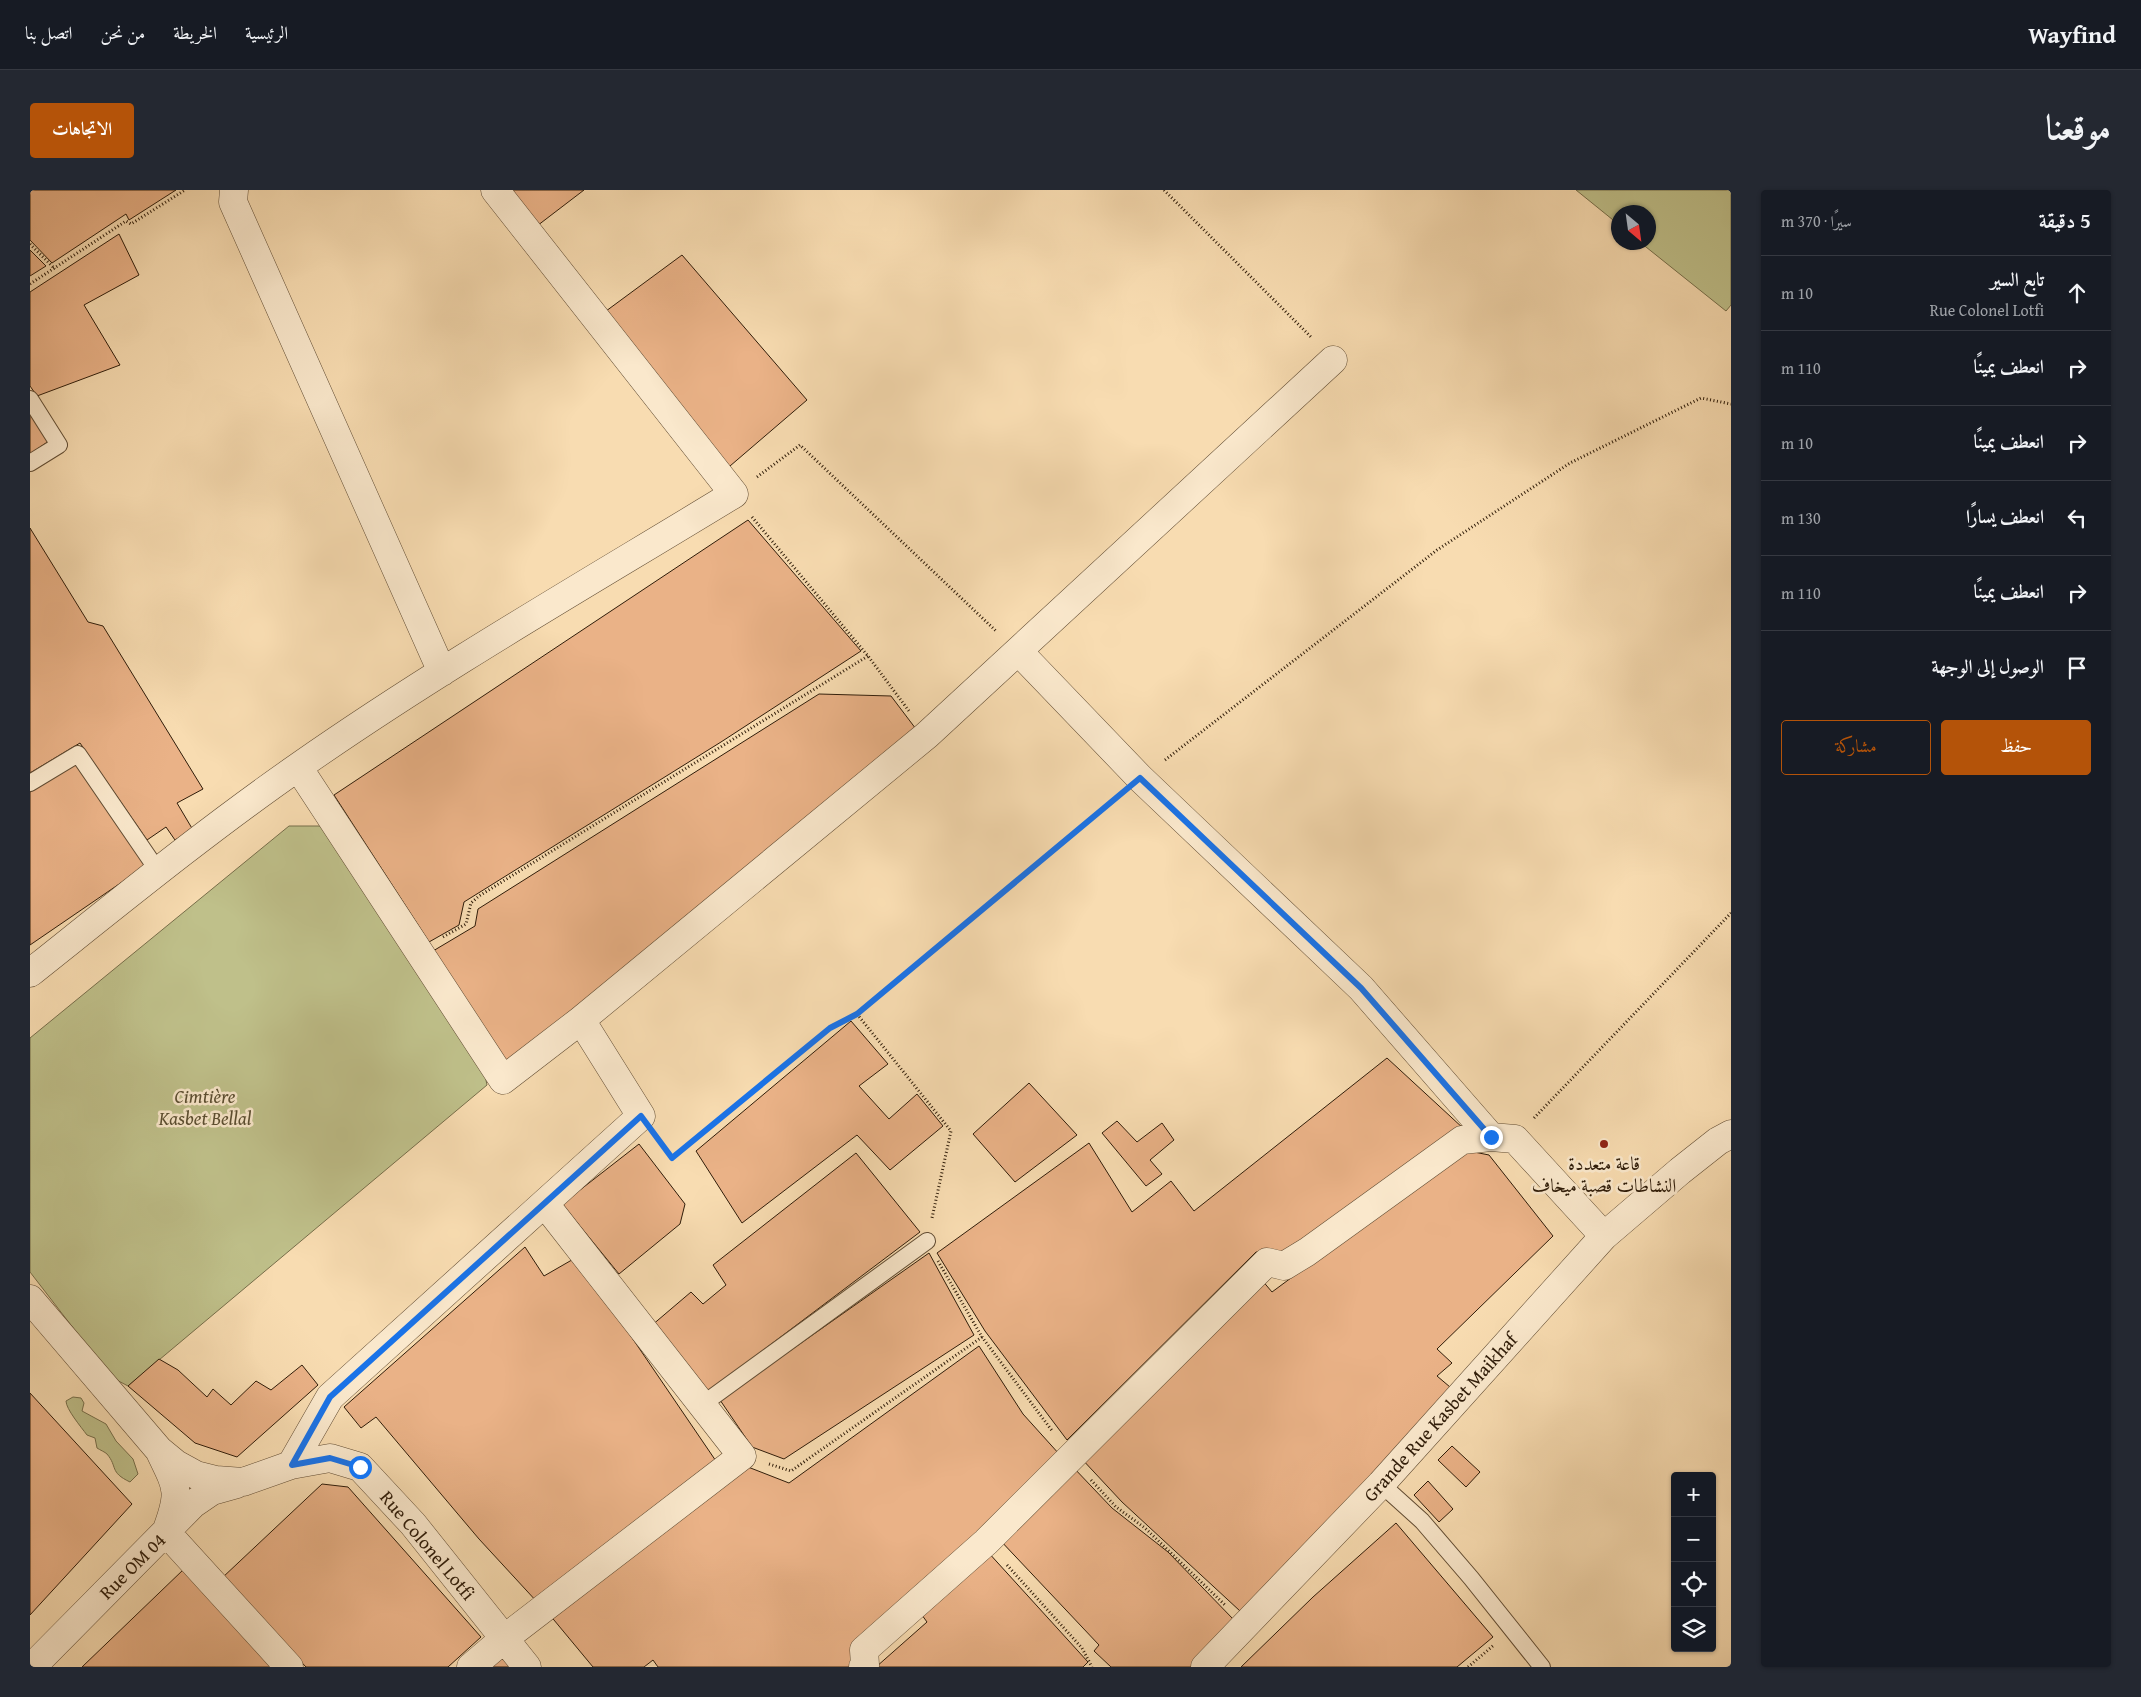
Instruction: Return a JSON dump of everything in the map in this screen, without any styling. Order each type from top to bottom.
[{"type":"street","points":[[234,190],[233,202],[442,672]]},
{"type":"street","points":[[30,973],[158,871],[298,766],[442,672],[734,494],[495,190]]},
{"type":"street","points":[[298,766],[503,1080],[581,1020],[927,735],[1333,360]]},
{"type":"street","points":[[1019,652],[1140,778],[1361,988],[1503,1138],[1604,1236]]},
{"type":"street","points":[[292,1465],[330,1397],[641,1116],[581,1020]]},
{"type":"street","name":"Grande Rue Kasbet Maikhaf","points":[[1205,1667],[1381,1484],[1604,1236],[1680,1171],[1718,1141],[1731,1134]]},
{"type":"street","points":[[863,1667],[865,1665],[864,1650],[986,1542],[1267,1262],[1284,1266],[1307,1252],[1462,1140],[1503,1138]]},
{"type":"street","points":[[471,1667],[505,1638],[742,1456],[545,1204]]},
{"type":"street","name":"Rue Colonel Lotfi","points":[[30,1299],[159,1450],[176,1464],[196,1475],[216,1480],[243,1482],[292,1465],[330,1458],[360,1467],[413,1524],[527,1667]]},
{"type":"street","points":[[159,1450],[176,1488],[176,1505],[166,1532],[289,1667]]},
{"type":"street","name":"Rue OM 04","points":[[32,1667],[193,1504],[212,1491],[243,1482]]},
{"type":"lane","points":[[30,399],[59,444],[30,463]]},
{"type":"lane","points":[[30,783],[78,754],[158,871]]},
{"type":"lane","points":[[703,1404],[927,1241]]},
{"type":"lane","points":[[1381,1484],[1422,1521],[1471,1578],[1542,1667]]},
{"type":"path","points":[[30,284],[126,221],[131,224],[185,190]]},
{"type":"path","points":[[1164,190],[1333,360]]},
{"type":"path","points":[[30,244],[55,269]]},
{"type":"path","points":[[641,1116],[672,1158],[830,1028],[857,1014],[1140,778],[1437,550],[1570,463],[1701,398],[1731,404]]},
{"type":"path","points":[[927,735],[868,656],[734,494],[800,445],[1019,652]]},
{"type":"path","points":[[419,951],[466,924],[471,903],[479,896],[868,656]]},
{"type":"path","points":[[1503,1138],[1731,913]]},
{"type":"path","points":[[857,1014],[951,1131],[927,1241]]},
{"type":"path","points":[[742,1456],[791,1471],[982,1337]]},
{"type":"path","points":[[986,1542],[1082,1648],[1090,1666]]},
{"type":"path","points":[[1468,1667],[1512,1630]]},
{"type":"green space","points":[[1576,190],[1731,190],[1731,305],[1726,311],[1650,250],[1656,250],[1656,205],[1611,205],[1611,218]]},
{"type":"green space","name":"Cimtière Kasbet Bellal","points":[[289,826],[326,826],[482,1061],[487,1085],[128,1386],[111,1377],[30,1272],[30,1038]]},
{"type":"green space","points":[[73,1397],[81,1398],[84,1403],[82,1411],[106,1424],[116,1441],[133,1459],[138,1474],[130,1482],[116,1472],[107,1454],[97,1448],[95,1438],[87,1435],[74,1418],[68,1409],[66,1401]]},
{"type":"building","points":[[30,190],[176,190],[129,220],[126,214],[52,263],[30,240]]},
{"type":"building","points":[[503,190],[584,190],[533,229]]},
{"type":"building","points":[[119,234],[139,275],[84,305],[120,365],[37,396],[30,386],[30,292]]},
{"type":"building","points":[[30,250],[46,266],[30,276]]},
{"type":"building","points":[[682,255],[807,400],[723,472],[602,314]]},
{"type":"building","points":[[30,413],[49,441],[30,454]]},
{"type":"building","points":[[748,520],[861,651],[721,742],[464,902],[459,925],[429,942],[334,795]]},
{"type":"building","points":[[30,528],[88,622],[103,626],[203,789],[177,803],[193,830],[175,840],[166,827],[147,840],[80,743],[30,773]]},
{"type":"building","points":[[819,694],[891,696],[919,733],[504,1064],[433,951],[475,926],[478,909]]},
{"type":"building","points":[[74,762],[147,865],[30,945],[30,792]]},
{"type":"building","points":[[851,1021],[888,1064],[859,1086],[889,1119],[917,1094],[943,1126],[890,1170],[857,1135],[742,1223],[696,1151]]},
{"type":"building","points":[[1387,1058],[1464,1129],[1288,1252],[1256,1252],[1067,1440],[985,1331],[937,1253],[1089,1143],[1132,1212],[1171,1181],[1194,1211]]},
{"type":"building","points":[[1029,1083],[1077,1135],[1015,1182],[973,1134]]},
{"type":"building","points":[[1117,1121],[1137,1142],[1162,1123],[1174,1140],[1150,1160],[1162,1174],[1146,1186],[1102,1133]]},
{"type":"building","points":[[639,1144],[685,1204],[680,1224],[619,1274],[562,1204]]},
{"type":"building","points":[[1464,1150],[1489,1155],[1553,1236],[1437,1349],[1452,1363],[1437,1376],[1450,1387],[1438,1419],[1240,1611],[1122,1502],[1080,1457],[1261,1279],[1272,1292]]},
{"type":"building","points":[[856,1153],[920,1232],[705,1394],[651,1326],[691,1292],[703,1304],[726,1285],[713,1265]]},
{"type":"building","points":[[525,1247],[544,1276],[577,1257],[718,1464],[538,1603],[479,1539],[376,1417],[361,1428],[344,1407]]},
{"type":"building","points":[[929,1253],[974,1335],[784,1459],[752,1447],[720,1400]]},
{"type":"building","points":[[979,1346],[1023,1414],[1060,1455],[849,1667],[658,1667],[653,1660],[644,1667],[593,1667],[549,1614],[748,1467],[789,1483]]},
{"type":"building","points":[[159,1359],[178,1370],[207,1397],[213,1389],[231,1405],[256,1381],[271,1390],[302,1365],[318,1385],[237,1457],[195,1443],[128,1386]]},
{"type":"building","points":[[30,1393],[132,1504],[30,1615]]},
{"type":"building","points":[[1452,1446],[1480,1472],[1466,1487],[1438,1460]]},
{"type":"building","points":[[1072,1466],[1112,1508],[1168,1552],[1234,1620],[1191,1667],[1111,1667],[1094,1651],[1099,1645],[998,1538]]},
{"type":"building","points":[[1428,1481],[1453,1509],[1439,1522],[1414,1495]]},
{"type":"building","points":[[322,1484],[348,1487],[481,1637],[448,1667],[306,1667],[222,1578]]},
{"type":"building","points":[[1396,1523],[1493,1637],[1457,1667],[1241,1667],[1313,1597]]},
{"type":"building","points":[[987,1551],[1088,1662],[1083,1667],[876,1667],[927,1622],[919,1611]]},
{"type":"building","points":[[184,1569],[274,1667],[82,1667]]},
{"type":"building","points":[[502,1655],[511,1667],[489,1667]]},
{"type":"place","name":"قاعة متعددة النشاطات قصبة ميخاف","points":[[1604,1144]]},
{"type":"route","points":[[360,1467],[330,1458],[292,1465],[330,1397],[641,1116],[672,1158],[830,1028],[857,1014],[1140,778],[1361,988],[1491,1137]]}]
